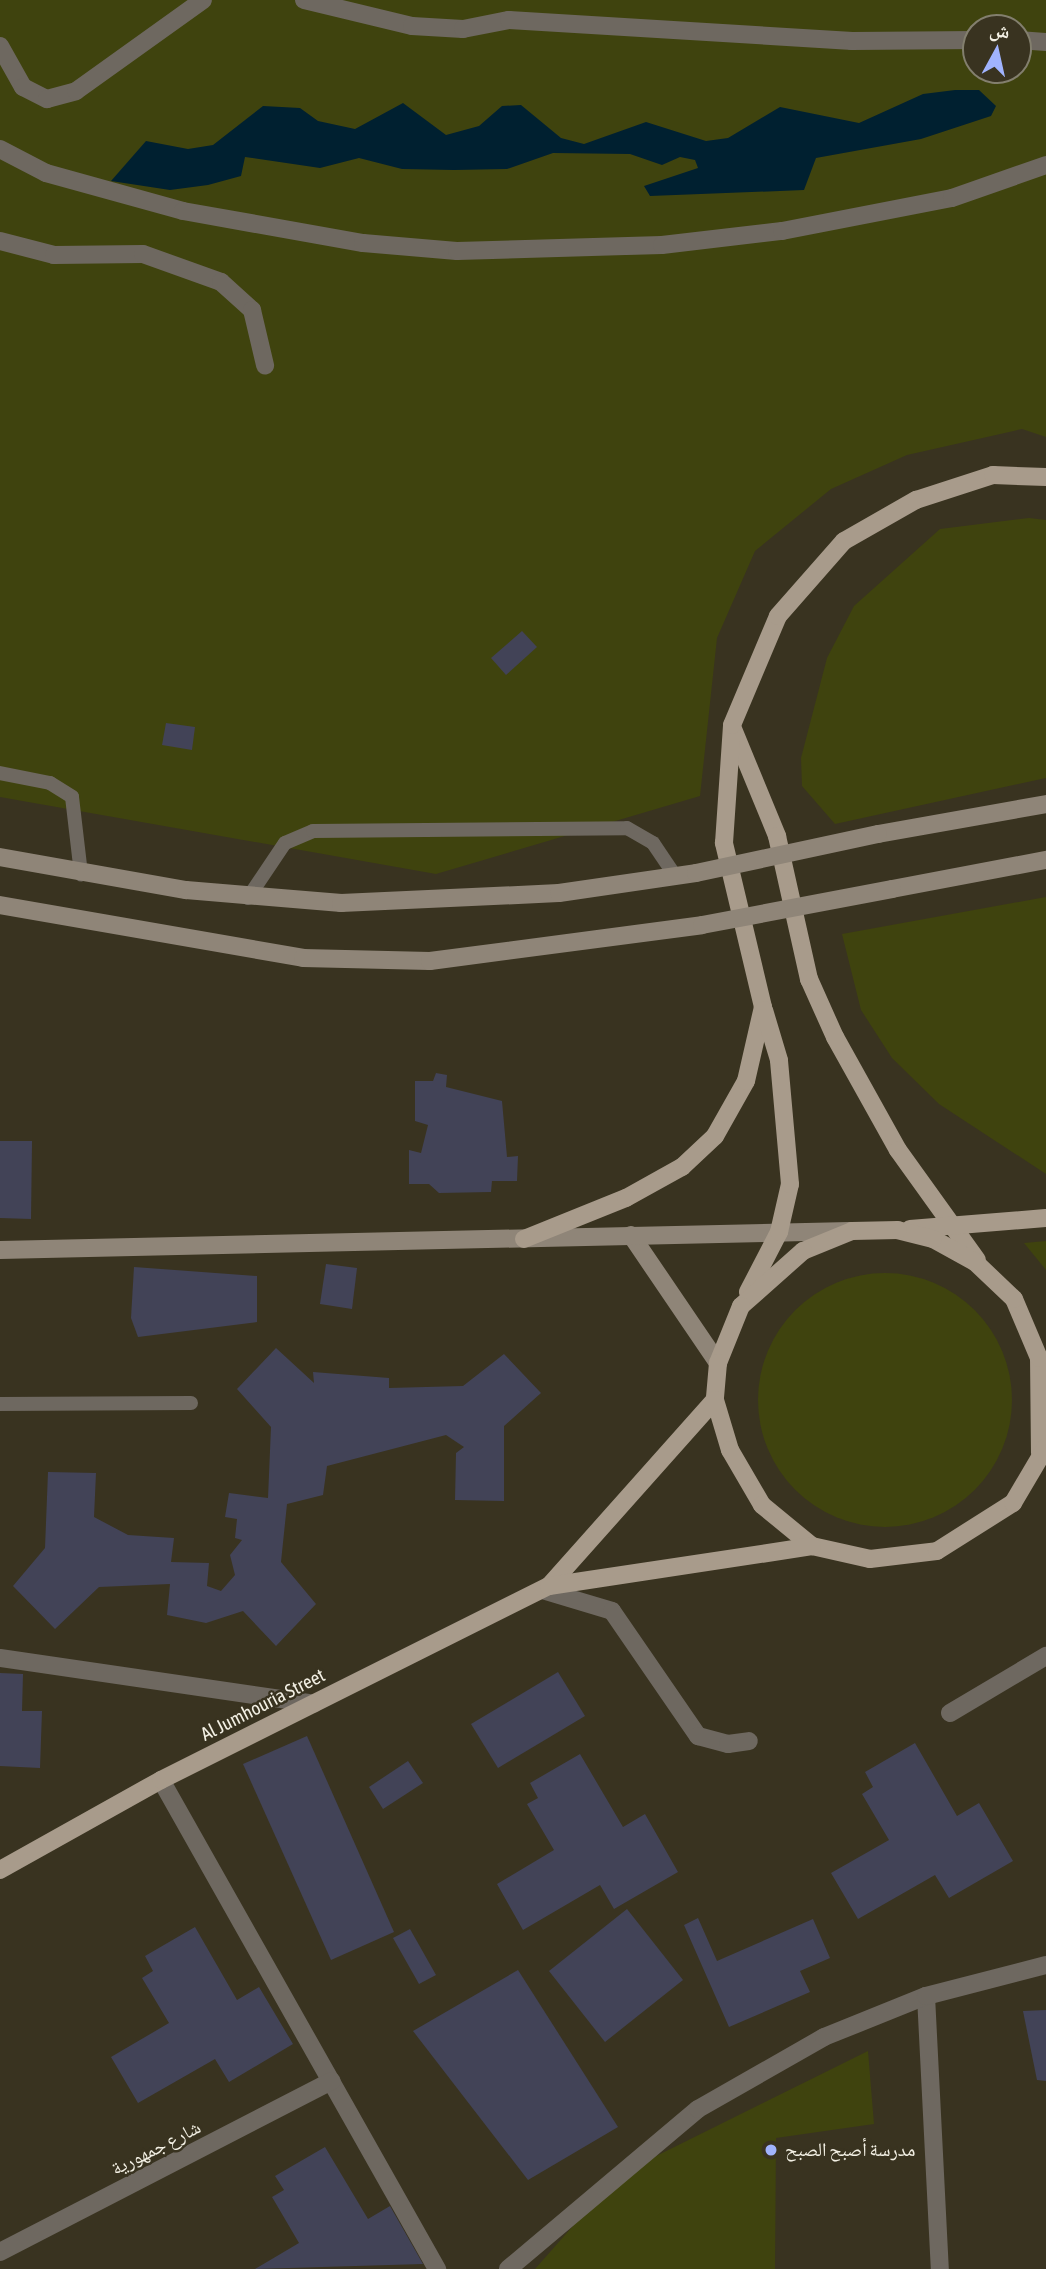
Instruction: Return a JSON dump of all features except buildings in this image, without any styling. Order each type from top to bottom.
[{"type":"main road","points":[[732,726],[777,836],[809,979],[865,1096],[951,1225],[984,1269],[1014,1299],[1039,1358],[1044,1452],[1013,1503],[937,1551],[870,1559],[812,1546],[762,1505],[730,1450],[715,1400],[718,1363],[741,1306],[779,1232],[790,1184],[789,1131],[724,843],[732,726],[778,616],[844,541],[960,482],[993,475],[1046,477]]},
{"type":"main road","points":[[0,856],[81,874],[248,898],[448,901],[696,873],[878,834],[1046,804]]},
{"type":"main road","points":[[0,905],[303,958],[430,961],[702,925],[1046,860]]},
{"type":"main road","points":[[524,1239],[626,1198],[682,1167],[715,1136],[746,1081],[763,1007]]},
{"type":"main road","points":[[0,1250],[898,1230],[1046,1217]]},
{"type":"main road","points":[[898,1230],[933,1239],[984,1269]]},
{"type":"main road","points":[[741,1306],[803,1251],[852,1231]]},
{"type":"main road","points":[[631,1235],[718,1363]]},
{"type":"main road","name":"Al Jumhouria Street","points":[[546,1588],[715,1400]]},
{"type":"main road","name":"Al Jumhouria Street","points":[[0,1870],[161,1780],[546,1588],[812,1546]]},
{"type":"street","points":[[0,46],[23,87],[47,99],[76,90],[203,0]]},
{"type":"street","points":[[304,0],[425,26],[463,29],[509,20],[796,38],[962,40]]},
{"type":"street","points":[[0,149],[46,173],[183,211],[363,243],[457,251],[662,245],[782,231],[952,198],[1046,165]]},
{"type":"street","points":[[0,241],[54,255],[143,254],[221,282],[251,310],[265,365]]},
{"type":"street","points":[[546,1588],[612,1611],[698,1736],[728,1744],[749,1741]]},
{"type":"street","points":[[950,1713],[1046,1656]]},
{"type":"street","points":[[0,1658],[313,1704]]},
{"type":"street","points":[[161,1780],[437,2269]]},
{"type":"street","points":[[508,2269],[698,2109],[824,2037],[926,1996],[1046,1965]]},
{"type":"street","points":[[926,1996],[940,2269]]},
{"type":"street","name":"شارع جمهورية","points":[[0,2252],[331,2081]]},
{"type":"lane","points":[[0,773],[50,783],[72,797],[81,874]]},
{"type":"lane","points":[[248,898],[285,843],[313,831],[627,828],[653,843],[675,876]]},
{"type":"lane","points":[[0,1404],[191,1403]]},
{"type":"green space","points":[[0,0],[1046,0],[1046,437],[1022,429],[907,455],[831,489],[755,551],[717,638],[700,796],[436,874],[0,797]]},
{"type":"green space","points":[[1029,518],[1046,520],[1046,778],[835,824],[802,786],[801,758],[827,658],[854,606],[940,529]]},
{"type":"green space","points":[[1046,897],[1046,1174],[939,1104],[892,1058],[861,1010],[842,934]]},
{"type":"green space","points":[[1046,1241],[1046,1270],[1024,1243]]},
{"type":"green space","points":[[873,1273],[897,1273],[934,1282],[956,1294],[975,1310],[991,1329],[1003,1351],[1010,1375],[1010,1425],[1003,1449],[991,1471],[975,1490],[956,1506],[934,1518],[897,1527],[873,1527],[836,1518],[814,1506],[787,1481],[767,1449],[763,1437],[758,1412],[758,1388],[767,1351],[779,1329],[804,1302],[836,1282],[848,1278]]},
{"type":"green space","name":"مدرسة أصبح الصبح","points":[[868,2051],[874,2124],[776,2138],[775,2269],[535,2269],[618,2175]]},
{"type":"water","points":[[979,90],[996,106],[991,116],[921,139],[816,158],[804,190],[650,196],[644,186],[698,168],[695,160],[680,157],[662,165],[630,154],[553,153],[507,169],[454,170],[402,169],[359,158],[320,168],[245,157],[241,176],[208,185],[170,190],[111,181],[146,141],[188,149],[213,145],[263,106],[300,108],[318,121],[355,129],[403,103],[446,135],[479,126],[502,106],[521,105],[561,138],[584,144],[646,122],[706,141],[728,138],[780,107],[859,123],[923,94]]},
{"type":"place","name":"مدرسة أصبح الصبح","points":[[771,2150]]}]
